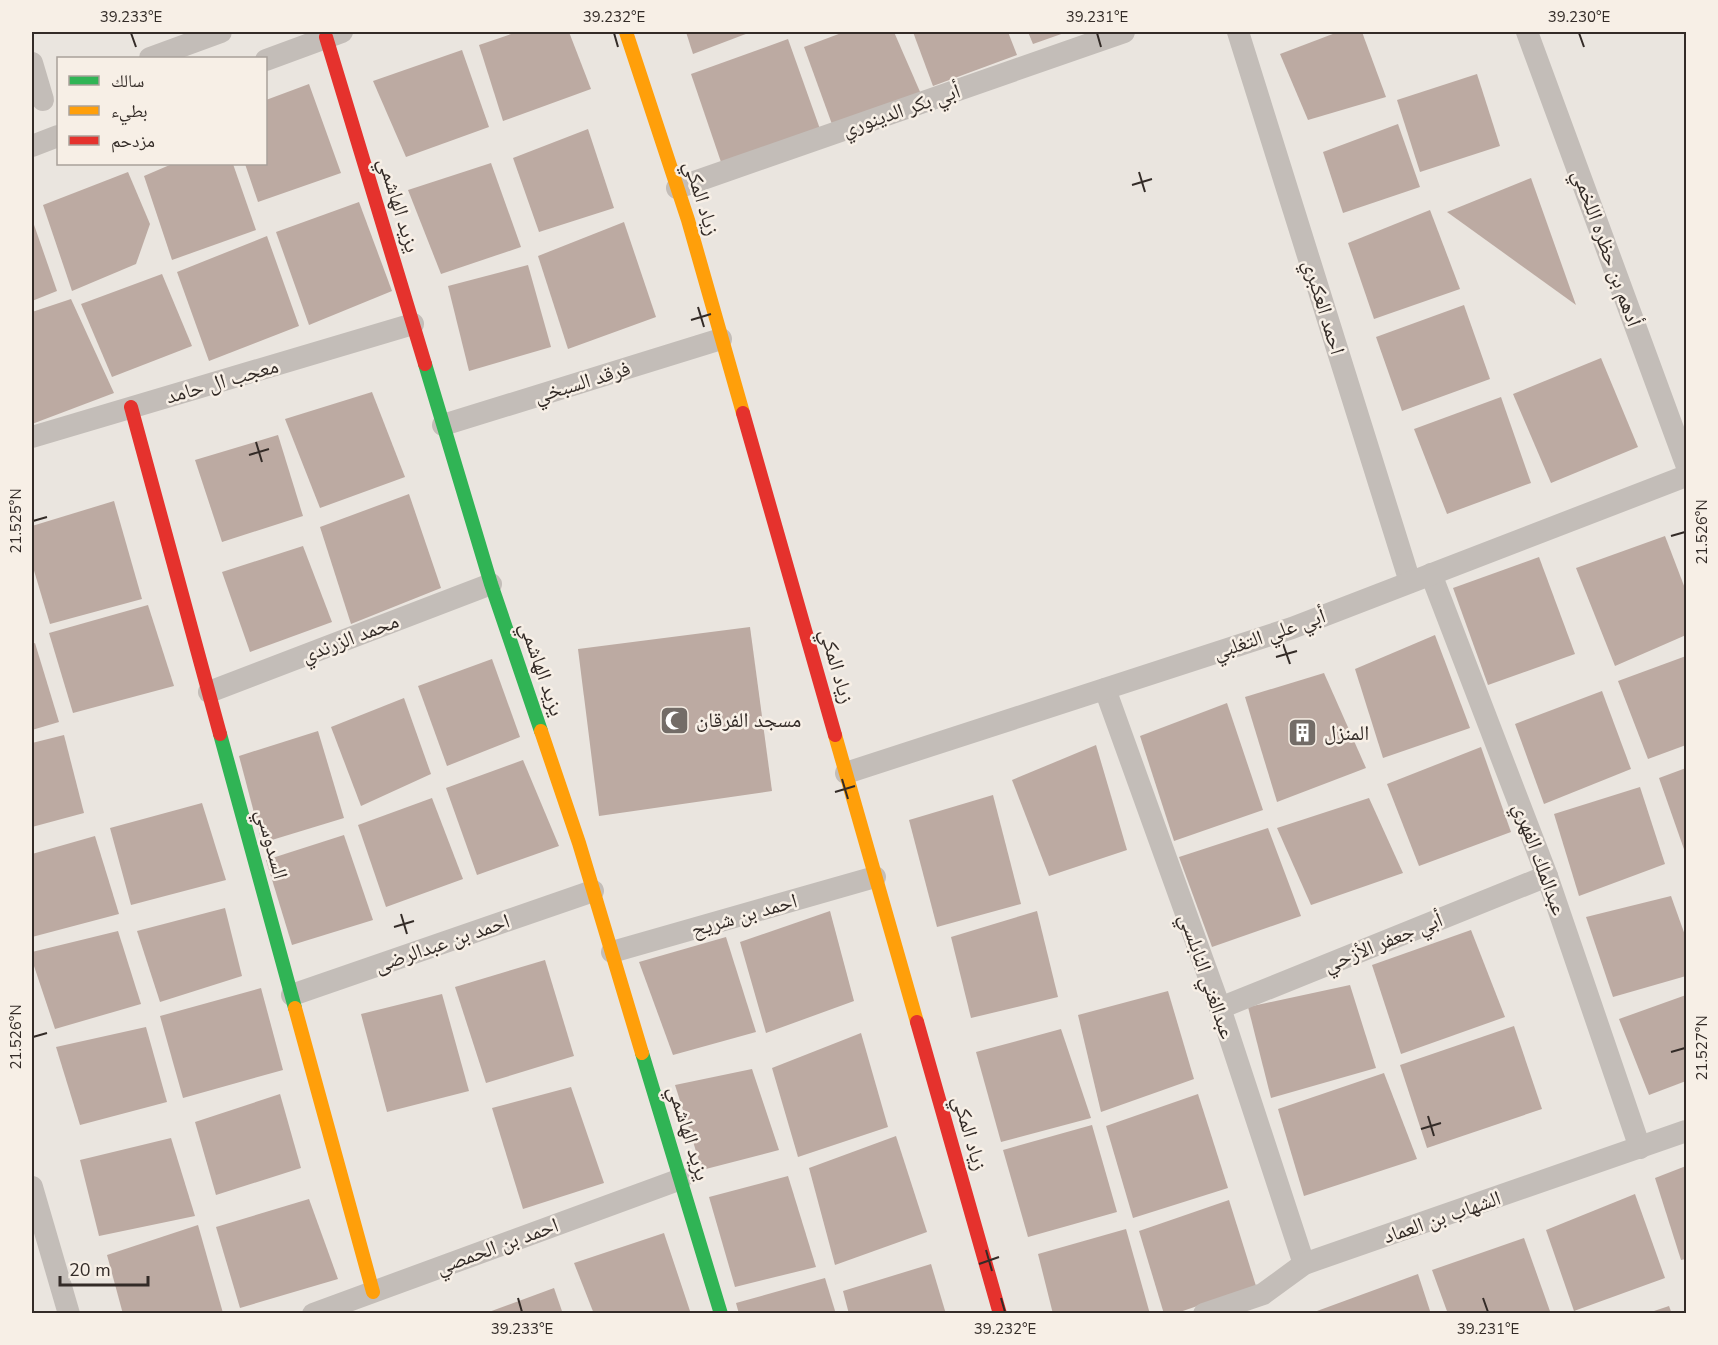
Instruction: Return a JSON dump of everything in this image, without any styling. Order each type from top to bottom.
[{"type":"street","points":[[153,57],[221,32]]},
{"type":"street","name":"زياد المكي","points":[[626,32],[677,188],[1000,1314]]},
{"type":"street","name":"أبي بكر الدينوري","points":[[677,188],[1124,32]]},
{"type":"street","name":"احمد العكبري","points":[[1238,32],[1421,578]]},
{"type":"street","name":"أدهم بن حظره اللخمي","points":[[1527,32],[1686,464]]},
{"type":"street","points":[[267,60],[334,34]]},
{"type":"street","name":"يزيد الهاشمي","points":[[334,34],[413,324],[491,584],[579,843],[721,1314]]},
{"type":"street","points":[[32,63],[44,99]]},
{"type":"street","points":[[32,146],[57,136]]},
{"type":"street","name":"معجب ال حامد","points":[[32,437],[413,324]]},
{"type":"street","name":"فرقد السبخي","points":[[443,425],[721,339]]},
{"type":"street","name":"السدوسي","points":[[131,408],[373,1292]]},
{"type":"street","name":"أبي علي التغلبي","points":[[846,773],[1292,628],[1686,476]]},
{"type":"street","name":"عبدالملك الفهري","points":[[1421,578],[1547,876],[1640,1148]]},
{"type":"street","name":"محمد الزرندي","points":[[209,692],[491,584]]},
{"type":"street","name":"عبدالغني النابلسي","points":[[1105,689],[1220,1008],[1304,1264]]},
{"type":"street","name":"أبي جعفر الأزحي","points":[[1220,1008],[1547,876]]},
{"type":"street","name":"احمد بن شريح","points":[[612,952],[875,877]]},
{"type":"street","name":"احمد بن عبدالرضى","points":[[292,995],[593,891]]},
{"type":"street","name":"الشهاب بن العماد","points":[[1204,1314],[1263,1294],[1304,1264],[1686,1131]]},
{"type":"street","name":"احمد بن الحمصي","points":[[313,1314],[681,1179]]},
{"type":"street","points":[[32,1186],[69,1314]]},
{"type":"building","points":[[517,32],[569,32],[591,89],[503,121],[479,45]]},
{"type":"building","points":[[686,32],[751,32],[693,54]]},
{"type":"building","points":[[844,32],[894,32],[921,94],[833,127],[804,47]]},
{"type":"building","points":[[913,32],[1008,32],[1017,55],[933,86]]},
{"type":"building","points":[[1028,32],[1067,32],[1033,44]]},
{"type":"building","points":[[1338,32],[1362,32],[1386,97],[1308,120],[1280,54]]},
{"type":"building","points":[[788,39],[820,129],[722,165],[691,74]]},
{"type":"building","points":[[462,50],[489,127],[406,157],[373,81]]},
{"type":"building","points":[[1477,74],[1500,146],[1420,172],[1397,100]]},
{"type":"building","points":[[309,84],[341,173],[258,202],[245,165],[267,165],[267,100]]},
{"type":"building","points":[[1398,124],[1420,187],[1343,213],[1323,152]]},
{"type":"building","points":[[588,129],[614,208],[539,232],[513,158]]},
{"type":"building","points":[[491,163],[521,247],[441,274],[408,190]]},
{"type":"building","points":[[170,165],[233,165],[256,230],[172,260],[144,176]]},
{"type":"building","points":[[128,172],[150,224],[136,264],[72,291],[43,205]]},
{"type":"building","points":[[1531,178],[1576,305],[1447,212]]},
{"type":"building","points":[[359,202],[392,291],[309,325],[276,232]]},
{"type":"building","points":[[1430,210],[1460,289],[1374,319],[1348,243]]},
{"type":"building","points":[[32,219],[57,291],[32,301]]},
{"type":"building","points":[[624,222],[656,317],[568,349],[538,256]]},
{"type":"building","points":[[267,236],[299,326],[209,361],[177,272]]},
{"type":"building","points":[[528,265],[551,347],[469,371],[448,286]]},
{"type":"building","points":[[162,274],[192,346],[112,377],[81,304]]},
{"type":"building","points":[[71,299],[114,393],[32,424],[32,312]]},
{"type":"building","points":[[1464,305],[1490,379],[1402,411],[1376,337]]},
{"type":"building","points":[[1601,358],[1638,447],[1551,483],[1513,394]]},
{"type":"building","points":[[372,392],[405,477],[320,508],[285,419]]},
{"type":"building","points":[[1501,397],[1531,483],[1447,514],[1414,429]]},
{"type":"building","points":[[278,435],[303,516],[222,542],[195,460]]},
{"type":"building","points":[[409,494],[441,588],[351,624],[320,527]]},
{"type":"building","points":[[114,501],[142,599],[50,624],[32,564],[32,526]]},
{"type":"building","points":[[1665,536],[1686,591],[1686,635],[1615,666],[1576,568]]},
{"type":"building","points":[[303,546],[332,622],[250,652],[222,572]]},
{"type":"building","points":[[1539,557],[1575,654],[1488,685],[1453,588]]},
{"type":"building","points":[[148,605],[174,686],[73,713],[49,633]]},
{"type":"building","name":"مسجد الفرقان","points":[[750,627],[772,791],[599,816],[578,649]]},
{"type":"building","points":[[1435,635],[1470,728],[1383,758],[1355,669]]},
{"type":"building","points":[[35,643],[59,722],[32,730],[32,644]]},
{"type":"building","points":[[1686,656],[1686,745],[1648,759],[1618,681]]},
{"type":"building","points":[[492,659],[520,737],[447,766],[418,686]]},
{"type":"building","name":"المنزل","points":[[1324,673],[1366,768],[1277,802],[1245,697]]},
{"type":"building","points":[[1602,691],[1631,769],[1544,804],[1515,724]]},
{"type":"building","points":[[404,698],[431,774],[361,806],[331,727]]},
{"type":"building","points":[[1227,703],[1263,810],[1174,841],[1140,736]]},
{"type":"building","points":[[318,731],[344,818],[262,843],[239,756]]},
{"type":"building","points":[[64,735],[84,813],[32,827],[32,743]]},
{"type":"building","points":[[1096,745],[1127,850],[1049,876],[1012,780]]},
{"type":"building","points":[[1481,747],[1511,832],[1419,866],[1387,784]]},
{"type":"building","points":[[523,760],[559,846],[477,875],[446,788]]},
{"type":"building","points":[[1686,768],[1686,855],[1659,778]]},
{"type":"building","points":[[1640,787],[1665,864],[1579,896],[1554,814]]},
{"type":"building","points":[[993,795],[1021,904],[937,927],[909,820]]},
{"type":"building","points":[[432,798],[463,879],[386,907],[358,825]]},
{"type":"building","points":[[1369,798],[1403,873],[1311,905],[1277,828]]},
{"type":"building","points":[[202,803],[226,880],[131,905],[110,828]]},
{"type":"building","points":[[1268,828],[1301,916],[1212,947],[1179,857]]},
{"type":"building","points":[[344,835],[373,920],[292,945],[266,860]]},
{"type":"building","points":[[95,836],[119,914],[32,937],[32,854]]},
{"type":"building","points":[[1671,896],[1686,938],[1686,976],[1613,997],[1586,917]]},
{"type":"building","points":[[225,908],[242,976],[160,1002],[137,931]]},
{"type":"building","points":[[830,911],[854,1001],[766,1033],[740,942]]},
{"type":"building","points":[[1037,911],[1058,997],[971,1018],[951,937]]},
{"type":"building","points":[[1471,930],[1505,1017],[1401,1054],[1372,965]]},
{"type":"building","points":[[118,931],[141,1004],[55,1029],[32,960],[32,952]]},
{"type":"building","points":[[726,937],[756,1032],[673,1055],[639,962]]},
{"type":"building","points":[[545,960],[574,1056],[486,1083],[455,987]]},
{"type":"building","points":[[1350,985],[1376,1068],[1271,1098],[1248,1007]]},
{"type":"building","points":[[261,988],[283,1070],[183,1098],[160,1016]]},
{"type":"building","points":[[1168,991],[1194,1079],[1101,1112],[1078,1015]]},
{"type":"building","points":[[442,994],[469,1091],[387,1112],[361,1014]]},
{"type":"building","points":[[1686,995],[1686,1081],[1649,1095],[1619,1019]]},
{"type":"building","points":[[1514,1026],[1542,1109],[1427,1148],[1400,1065]]},
{"type":"building","points":[[146,1027],[167,1102],[80,1125],[56,1047]]},
{"type":"building","points":[[1061,1029],[1091,1118],[1001,1142],[976,1052]]},
{"type":"building","points":[[861,1033],[888,1127],[798,1157],[772,1068]]},
{"type":"building","points":[[752,1069],[779,1150],[702,1170],[675,1085]]},
{"type":"building","points":[[1384,1073],[1417,1159],[1304,1196],[1278,1109]]},
{"type":"building","points":[[571,1087],[604,1183],[523,1209],[492,1108]]},
{"type":"building","points":[[280,1094],[301,1168],[216,1195],[195,1122]]},
{"type":"building","points":[[1198,1094],[1228,1188],[1133,1218],[1106,1126]]},
{"type":"building","points":[[1092,1125],[1117,1212],[1028,1237],[1003,1150]]},
{"type":"building","points":[[896,1136],[927,1232],[835,1265],[809,1168]]},
{"type":"building","points":[[171,1138],[195,1216],[99,1236],[80,1160]]},
{"type":"building","points":[[1686,1166],[1686,1259],[1681,1260],[1655,1178]]},
{"type":"building","points":[[788,1176],[816,1267],[735,1287],[709,1197]]},
{"type":"building","points":[[1635,1194],[1665,1278],[1574,1311],[1546,1230]]},
{"type":"building","points":[[309,1199],[338,1279],[240,1308],[216,1227]]},
{"type":"building","points":[[1229,1200],[1256,1286],[1174,1314],[1164,1314],[1139,1231]]},
{"type":"building","points":[[198,1225],[223,1313],[123,1314],[107,1255]]},
{"type":"building","points":[[1126,1229],[1150,1314],[1053,1314],[1038,1254]]},
{"type":"building","points":[[664,1233],[691,1314],[594,1314],[574,1263]]},
{"type":"building","points":[[1524,1238],[1551,1314],[1448,1314],[1432,1270]]},
{"type":"building","points":[[931,1264],[946,1314],[849,1314],[843,1291]]},
{"type":"building","points":[[1418,1274],[1431,1314],[1318,1314],[1317,1311]]},
{"type":"building","points":[[825,1278],[836,1314],[739,1314],[736,1303]]},
{"type":"building","points":[[554,1288],[563,1314],[486,1314],[486,1313]]},
{"type":"building","points":[[1669,1306],[1672,1314],[1648,1314],[1648,1313]]},
{"type":"traffic: fast","points":[[425,364],[491,584],[541,731]]},
{"type":"traffic: fast","points":[[220,734],[295,1008]]},
{"type":"traffic: fast","points":[[642,1053],[721,1314]]},
{"type":"traffic: slow","points":[[626,32],[688,220],[743,413]]},
{"type":"traffic: slow","points":[[541,731],[579,843],[642,1053]]},
{"type":"traffic: slow","points":[[835,735],[917,1022]]},
{"type":"traffic: slow","points":[[295,1008],[373,1292]]},
{"type":"traffic: jam","points":[[326,37],[425,364]]},
{"type":"traffic: jam","points":[[131,407],[220,734]]},
{"type":"traffic: jam","points":[[743,413],[835,735]]},
{"type":"traffic: jam","points":[[917,1022],[1000,1314]]},
{"type":"place","name":"مسجد الفرقان","points":[[675,720]]},
{"type":"place","name":"المنزل","points":[[1303,733]]}]
